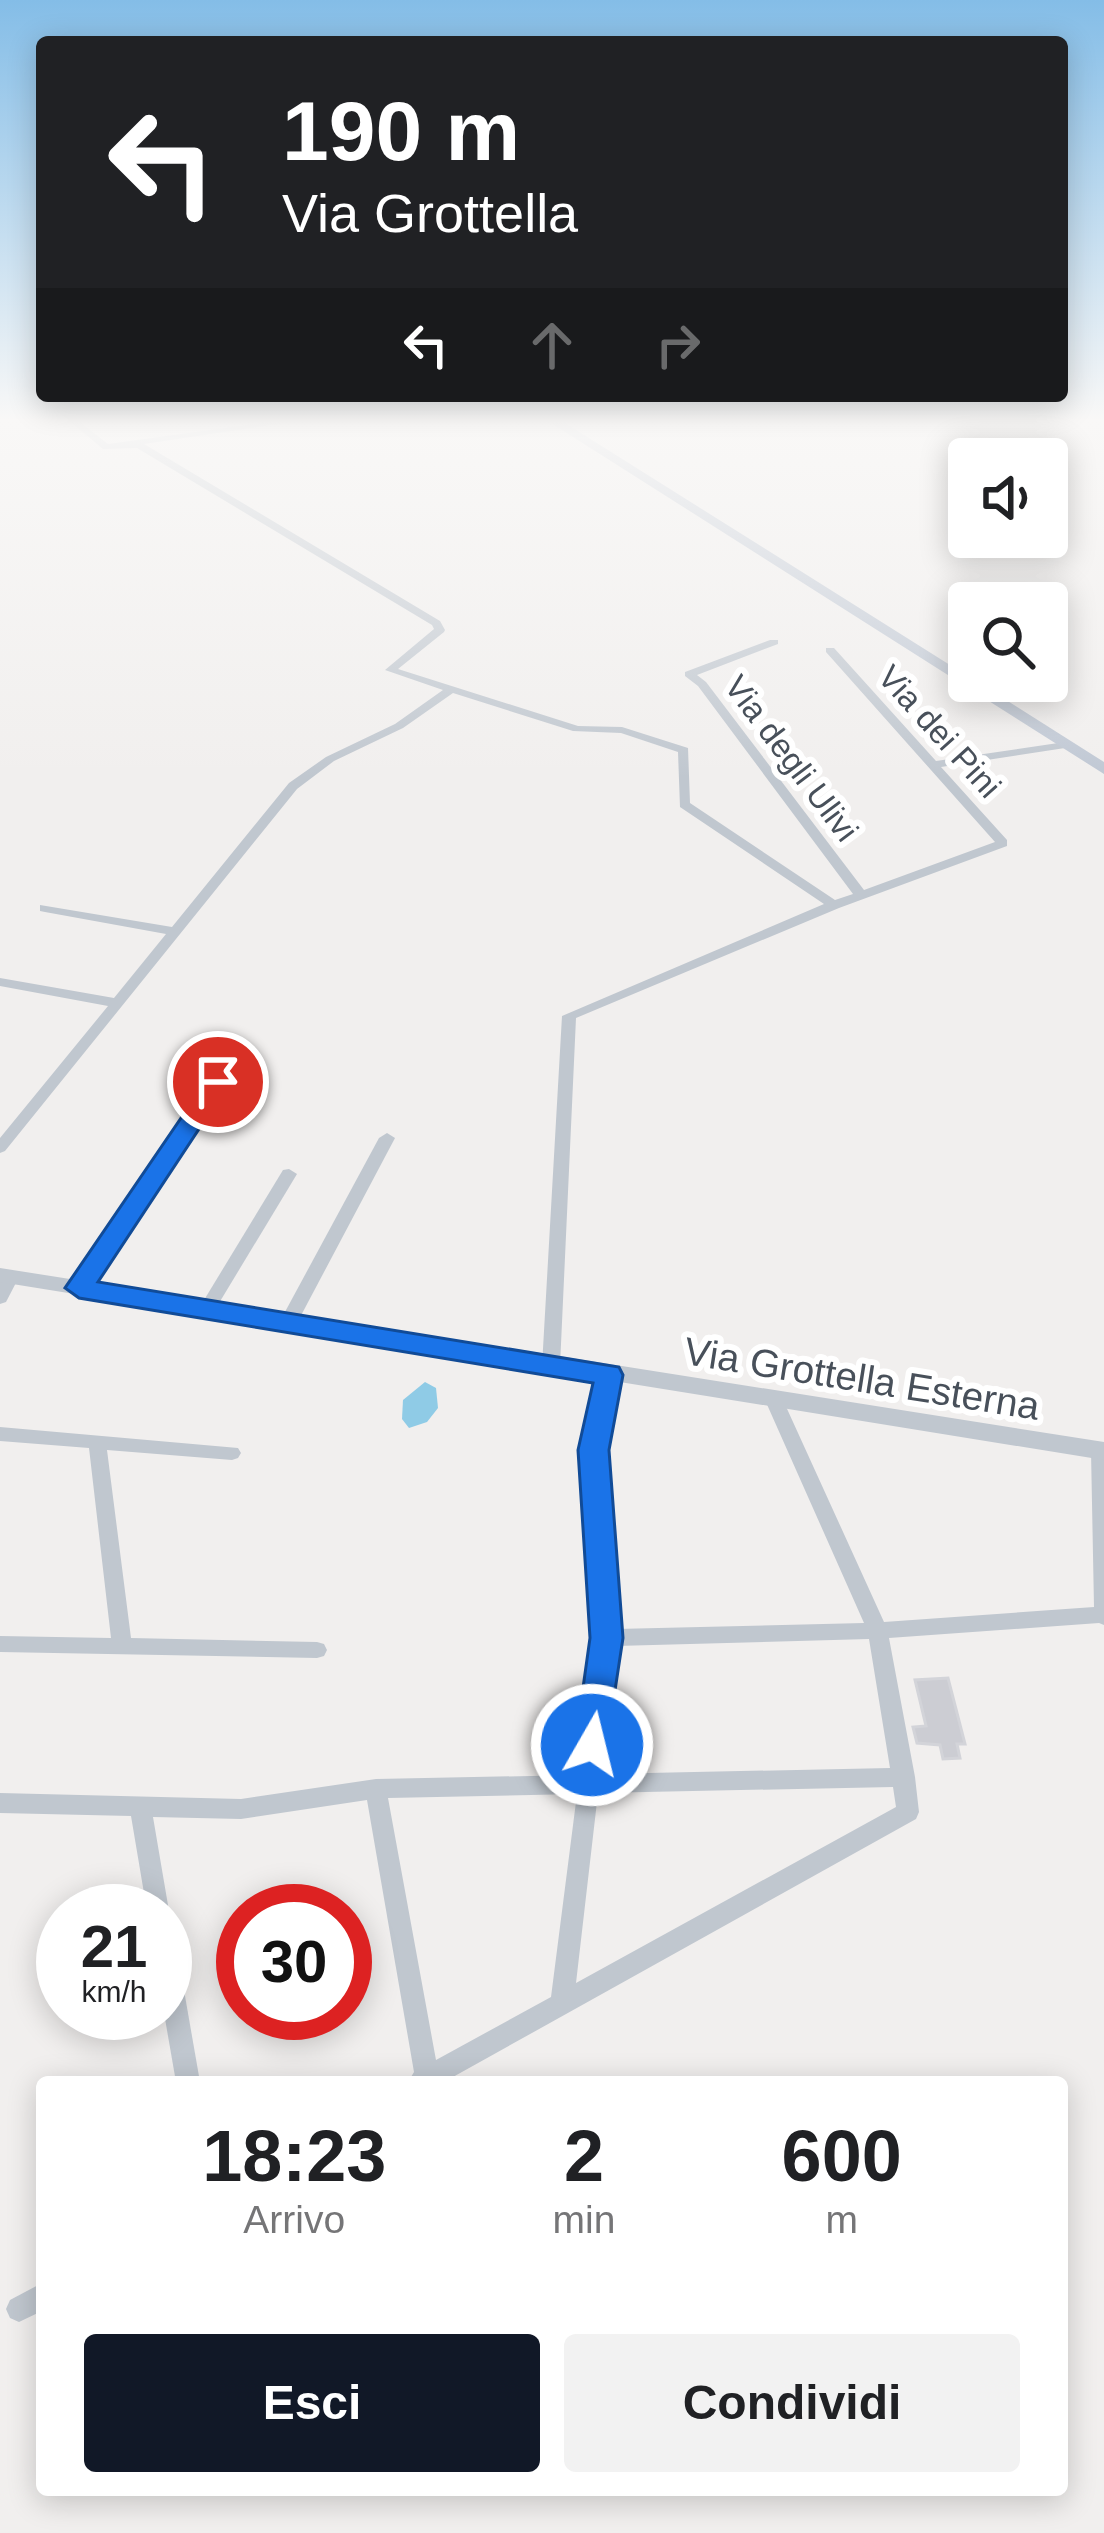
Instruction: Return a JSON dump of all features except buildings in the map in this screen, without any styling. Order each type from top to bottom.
[{"type":"main road","points":[[743,541],[1104,770]]},
{"type":"street","points":[[300,541],[436,623],[440,630],[387,668],[577,729],[634,733],[684,750],[684,804],[834,905]]},
{"type":"street","name":"Via degli Ulivi","points":[[774,642],[688,674],[702,684],[861,895]]},
{"type":"street","name":"Via dei Pini","points":[[830,650],[1004,843],[861,895]]},
{"type":"street","points":[[0,1148],[293,786],[330,759],[399,726],[450,690]]},
{"type":"street","points":[[932,766],[1065,746]]},
{"type":"street","points":[[551,1366],[569,1016],[861,895]]},
{"type":"street","points":[[45,908],[174,931]]},
{"type":"street","points":[[0,982],[117,1003]]},
{"type":"street","points":[[79,1288],[218,1082]]},
{"type":"street","points":[[288,1323],[387,1138]]},
{"type":"street","points":[[207,1309],[289,1174]]},
{"type":"street","points":[[0,1298],[6,1276]]},
{"type":"street","name":"Via Grottella Esterna","points":[[6,1276],[1102,1451]]},
{"type":"street","points":[[562,2001],[607,1638],[593,1450],[609,1375]]},
{"type":"street","points":[[431,2076],[908,1812],[878,1631],[774,1400]]},
{"type":"street","points":[[0,1434],[232,1453]]},
{"type":"street","points":[[98,1443],[122,1646]]},
{"type":"street","points":[[607,1638],[878,1631],[1103,1616],[1102,1451]]},
{"type":"street","points":[[0,1644],[317,1650]]},
{"type":"street","points":[[0,1803],[241,1809],[376,1789],[904,1777]]},
{"type":"street","points":[[376,1789],[423,2076]]},
{"type":"street","points":[[140,1807],[153,1884]]},
{"type":"street","points":[[181,2040],[187,2076]]},
{"type":"water","points":[[425,1382],[436,1388],[438,1408],[427,1422],[409,1428],[402,1419],[403,1400]]},
{"type":"route","points":[[218,1082],[79,1288],[609,1375],[593,1450],[607,1638],[592,1745]]}]
